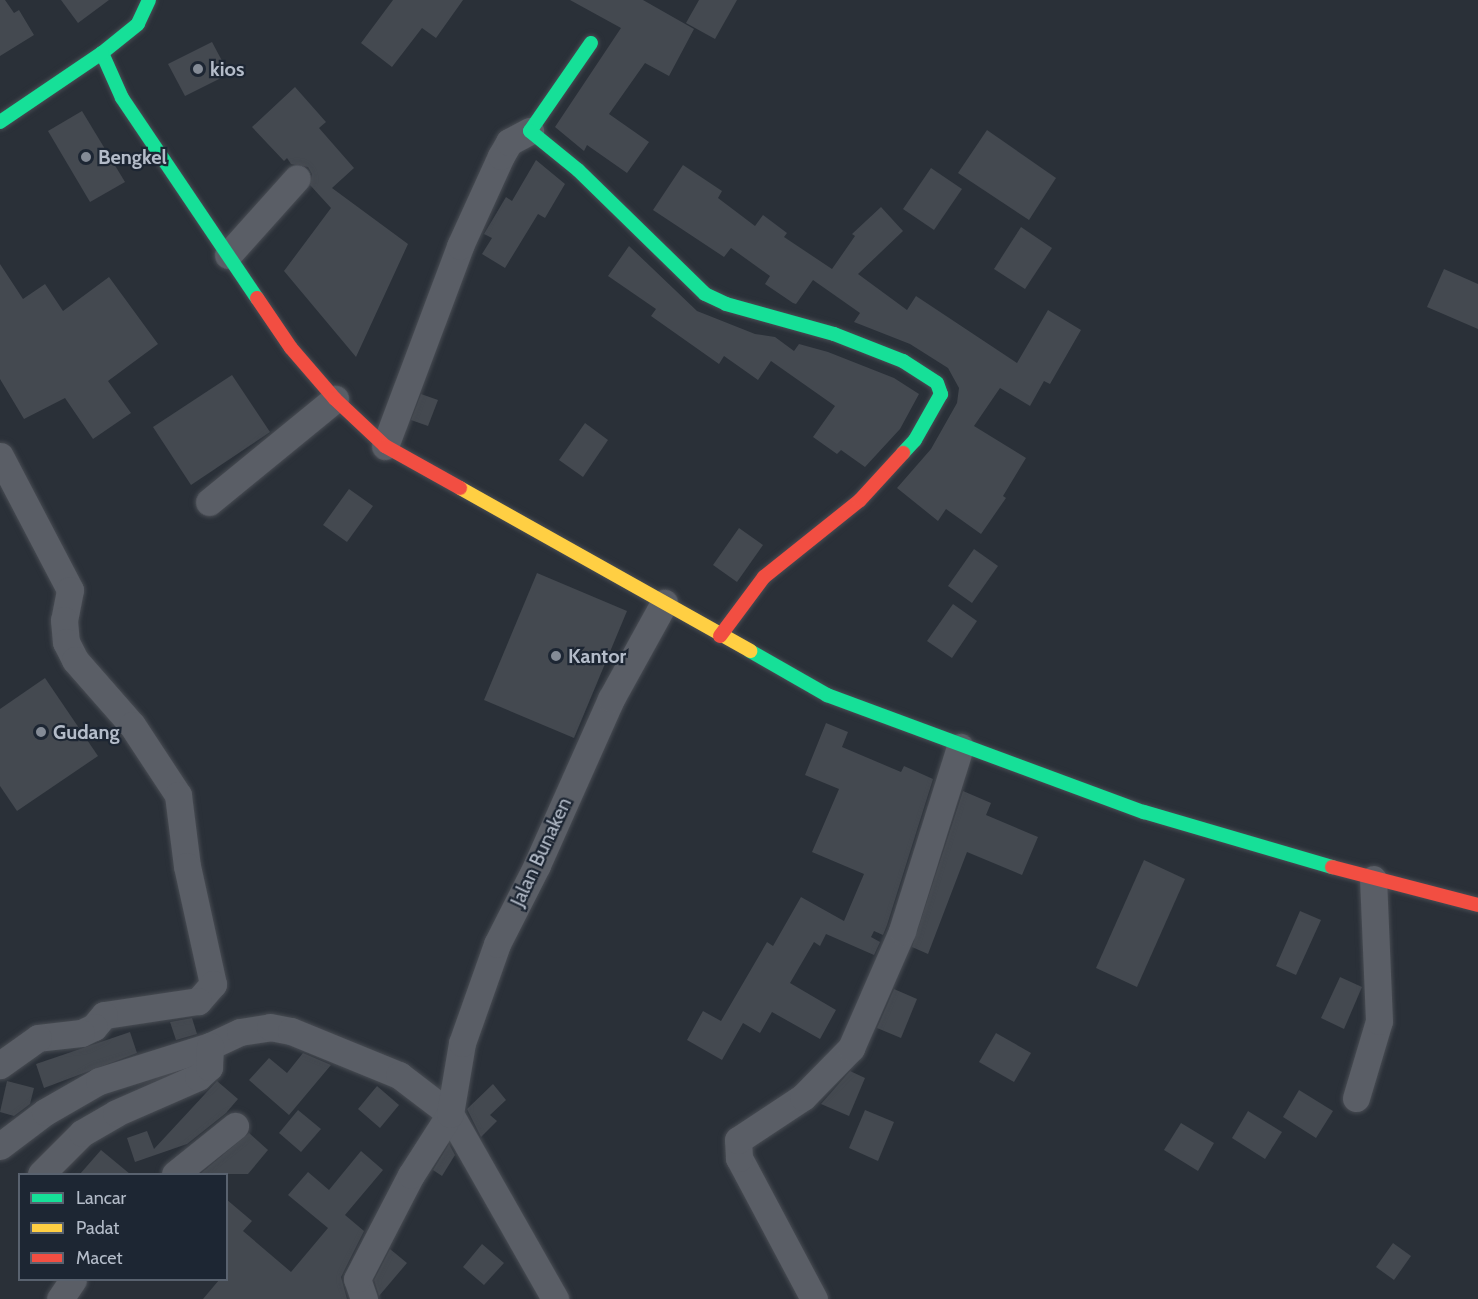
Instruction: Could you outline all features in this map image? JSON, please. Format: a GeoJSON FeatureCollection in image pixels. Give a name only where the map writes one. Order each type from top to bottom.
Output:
{"type":"FeatureCollection","features":[{"type":"Feature","properties":{"kind":"main road"},"geometry":{"type":"LineString","coordinates":[[0,122],[80,76],[102,53],[138,24],[149,0]]}},
{"type":"Feature","properties":{"kind":"main road"},"geometry":{"type":"LineString","coordinates":[[591,43],[530,132],[578,170],[705,294],[726,304],[834,334],[903,361],[937,383],[941,394],[915,440],[860,500],[764,577],[720,636]]}},
{"type":"Feature","properties":{"kind":"main road"},"geometry":{"type":"LineString","coordinates":[[102,53],[122,98],[291,348],[335,399],[386,446],[827,696],[960,747],[1154,815],[1373,879],[1478,905]]}},
{"type":"Feature","properties":{"kind":"main road"},"geometry":{"type":"LineString","coordinates":[[103,88],[122,98]]}},
{"type":"Feature","properties":{"kind":"street"},"geometry":{"type":"LineString","coordinates":[[386,446],[460,246],[501,156],[509,142],[530,132]]}},
{"type":"Feature","properties":{"kind":"street"},"geometry":{"type":"LineString","coordinates":[[228,255],[297,178]]}},
{"type":"Feature","properties":{"kind":"street"},"geometry":{"type":"LineString","coordinates":[[209,502],[335,399]]}},
{"type":"Feature","properties":{"kind":"street"},"geometry":{"type":"LineString","coordinates":[[0,456],[70,590],[63,620],[66,642],[75,660],[132,725],[178,795],[187,866],[213,984],[198,1001],[104,1015],[94,1027],[81,1033],[38,1038],[0,1065]]}},
{"type":"Feature","properties":{"kind":"street","name":"Jalan Bunaken"},"geometry":{"type":"LineString","coordinates":[[364,1299],[357,1279],[411,1175],[450,1114],[462,1043],[497,944],[537,865],[611,699],[664,603]]}},
{"type":"Feature","properties":{"kind":"street"},"geometry":{"type":"LineString","coordinates":[[813,1299],[739,1158],[738,1140],[803,1097],[851,1048],[902,930],[960,747]]}},
{"type":"Feature","properties":{"kind":"street"},"geometry":{"type":"LineString","coordinates":[[1356,1098],[1378,1021],[1373,879]]}},
{"type":"Feature","properties":{"kind":"street"},"geometry":{"type":"LineString","coordinates":[[0,1146],[45,1112],[99,1082],[210,1046],[240,1032],[270,1027],[344,1050],[399,1075],[450,1114],[555,1299]]}},
{"type":"Feature","properties":{"kind":"street"},"geometry":{"type":"LineString","coordinates":[[42,1173],[82,1133],[116,1113],[198,1077],[209,1067],[210,1046]]}},
{"type":"Feature","properties":{"kind":"street"},"geometry":{"type":"LineString","coordinates":[[176,1173],[235,1126]]}},
{"type":"Feature","properties":{"kind":"street"},"geometry":{"type":"LineString","coordinates":[[60,1299],[72,1281]]}},
{"type":"Feature","properties":{"kind":"building"},"geometry":{"type":"Polygon","coordinates":[[[0,0],[5,0],[14,13],[19,10],[34,35],[0,56],[0,0]]]}},
{"type":"Feature","properties":{"kind":"building"},"geometry":{"type":"Polygon","coordinates":[[[61,0],[109,0],[78,23],[61,0]]]}},
{"type":"Feature","properties":{"kind":"building"},"geometry":{"type":"Polygon","coordinates":[[[393,0],[463,0],[436,38],[422,28],[392,67],[361,43],[393,0]]]}},
{"type":"Feature","properties":{"kind":"building"},"geometry":{"type":"Polygon","coordinates":[[[570,0],[643,0],[694,29],[669,76],[645,63],[609,114],[649,142],[627,173],[587,145],[584,151],[555,127],[621,28],[570,0]]]}},
{"type":"Feature","properties":{"kind":"building"},"geometry":{"type":"Polygon","coordinates":[[[699,0],[737,0],[715,39],[686,23],[699,0]]]}},
{"type":"Feature","properties":{"kind":"building","name":"kios"},"geometry":{"type":"Polygon","coordinates":[[[212,42],[229,74],[185,96],[168,64],[212,42]]]}},
{"type":"Feature","properties":{"kind":"building"},"geometry":{"type":"Polygon","coordinates":[[[295,87],[326,122],[319,128],[354,168],[332,188],[408,244],[356,357],[284,271],[331,208],[310,185],[312,174],[308,167],[291,164],[287,158],[284,161],[252,127],[295,87]]]}},
{"type":"Feature","properties":{"kind":"building","name":"Bengkel"},"geometry":{"type":"Polygon","coordinates":[[[82,111],[125,182],[90,202],[48,131],[82,111]]]}},
{"type":"Feature","properties":{"kind":"building"},"geometry":{"type":"Polygon","coordinates":[[[987,130],[1056,178],[1029,220],[958,173],[987,130]]]}},
{"type":"Feature","properties":{"kind":"building"},"geometry":{"type":"Polygon","coordinates":[[[536,160],[565,184],[545,218],[538,214],[505,268],[482,254],[492,238],[484,234],[506,197],[512,201],[536,160]]]}},
{"type":"Feature","properties":{"kind":"building"},"geometry":{"type":"Polygon","coordinates":[[[683,165],[722,191],[718,198],[755,226],[763,215],[787,233],[784,237],[832,269],[855,236],[852,234],[881,207],[903,231],[858,274],[907,310],[916,296],[1017,363],[1048,310],[1081,330],[1050,384],[1044,381],[1030,406],[1000,388],[974,426],[1026,458],[1003,496],[1006,498],[981,534],[946,509],[938,521],[897,488],[931,449],[957,403],[959,388],[948,368],[910,344],[854,322],[860,313],[813,280],[796,304],[793,303],[765,284],[770,276],[731,248],[724,257],[653,210],[683,165]]]}},
{"type":"Feature","properties":{"kind":"building"},"geometry":{"type":"Polygon","coordinates":[[[931,168],[962,189],[934,230],[903,209],[931,168]]]}},
{"type":"Feature","properties":{"kind":"building"},"geometry":{"type":"Polygon","coordinates":[[[1021,227],[1052,248],[1025,289],[994,269],[1021,227]]]}},
{"type":"Feature","properties":{"kind":"building"},"geometry":{"type":"Polygon","coordinates":[[[629,246],[697,311],[755,334],[775,337],[794,351],[799,344],[828,352],[894,378],[919,394],[900,429],[865,467],[841,450],[837,454],[813,437],[835,406],[771,361],[758,380],[724,356],[719,364],[651,316],[656,309],[608,276],[629,246]]]}},
{"type":"Feature","properties":{"kind":"building"},"geometry":{"type":"Polygon","coordinates":[[[0,264],[23,299],[45,284],[63,311],[109,277],[158,344],[108,381],[131,413],[93,439],[65,398],[24,419],[0,379],[0,264]]]}},
{"type":"Feature","properties":{"kind":"building"},"geometry":{"type":"Polygon","coordinates":[[[1444,269],[1478,284],[1478,329],[1427,307],[1444,269]]]}},
{"type":"Feature","properties":{"kind":"building"},"geometry":{"type":"Polygon","coordinates":[[[232,375],[270,432],[191,485],[153,427],[232,375]]]}},
{"type":"Feature","properties":{"kind":"building"},"geometry":{"type":"Polygon","coordinates":[[[421,394],[438,400],[428,426],[411,420],[421,394]]]}},
{"type":"Feature","properties":{"kind":"building"},"geometry":{"type":"Polygon","coordinates":[[[585,423],[608,440],[583,477],[559,460],[585,423]]]}},
{"type":"Feature","properties":{"kind":"building"},"geometry":{"type":"Polygon","coordinates":[[[349,489],[373,506],[347,542],[323,525],[349,489]]]}},
{"type":"Feature","properties":{"kind":"building"},"geometry":{"type":"Polygon","coordinates":[[[739,528],[763,545],[737,582],[713,565],[739,528]]]}},
{"type":"Feature","properties":{"kind":"building"},"geometry":{"type":"Polygon","coordinates":[[[974,549],[998,566],[972,603],[948,586],[974,549]]]}},
{"type":"Feature","properties":{"kind":"building","name":"Kantor"},"geometry":{"type":"Polygon","coordinates":[[[537,573],[627,611],[574,738],[484,700],[537,573]]]}},
{"type":"Feature","properties":{"kind":"building"},"geometry":{"type":"Polygon","coordinates":[[[953,604],[977,621],[952,658],[927,641],[953,604]]]}},
{"type":"Feature","properties":{"kind":"building","name":"Gudang"},"geometry":{"type":"Polygon","coordinates":[[[45,678],[98,756],[17,811],[0,786],[0,709],[45,678]]]}},
{"type":"Feature","properties":{"kind":"building"},"geometry":{"type":"Polygon","coordinates":[[[826,723],[848,732],[842,747],[901,772],[904,766],[933,779],[887,925],[883,935],[874,931],[871,937],[880,942],[874,955],[826,934],[820,946],[814,942],[790,983],[836,1010],[820,1039],[772,1012],[760,1033],[743,1023],[722,1060],[687,1040],[703,1011],[721,1021],[767,942],[773,946],[801,897],[844,921],[864,874],[812,852],[839,789],[805,775],[826,723]]]}},
{"type":"Feature","properties":{"kind":"building"},"geometry":{"type":"Polygon","coordinates":[[[963,791],[991,803],[986,815],[1038,837],[1022,875],[967,852],[928,954],[912,947],[963,791]]]}},
{"type":"Feature","properties":{"kind":"building"},"geometry":{"type":"Polygon","coordinates":[[[1144,860],[1185,879],[1137,987],[1096,968],[1144,860]]]}},
{"type":"Feature","properties":{"kind":"building"},"geometry":{"type":"Polygon","coordinates":[[[1300,911],[1321,920],[1296,975],[1276,966],[1300,911]]]}},
{"type":"Feature","properties":{"kind":"building"},"geometry":{"type":"Polygon","coordinates":[[[1340,977],[1362,987],[1344,1029],[1321,1018],[1340,977]]]}},
{"type":"Feature","properties":{"kind":"building"},"geometry":{"type":"Polygon","coordinates":[[[894,989],[917,999],[901,1038],[877,1028],[894,989]]]}},
{"type":"Feature","properties":{"kind":"building"},"geometry":{"type":"Polygon","coordinates":[[[192,1018],[197,1034],[176,1040],[170,1022],[192,1018]]]}},
{"type":"Feature","properties":{"kind":"building"},"geometry":{"type":"Polygon","coordinates":[[[130,1032],[137,1053],[44,1088],[36,1064],[130,1032]]]}},
{"type":"Feature","properties":{"kind":"building"},"geometry":{"type":"Polygon","coordinates":[[[996,1033],[1031,1053],[1014,1082],[979,1062],[996,1033]]]}},
{"type":"Feature","properties":{"kind":"building"},"geometry":{"type":"Polygon","coordinates":[[[303,1053],[331,1065],[289,1115],[249,1080],[269,1058],[287,1073],[303,1053]]]}},
{"type":"Feature","properties":{"kind":"building"},"geometry":{"type":"Polygon","coordinates":[[[850,1071],[865,1078],[849,1116],[821,1104],[850,1071]]]}},
{"type":"Feature","properties":{"kind":"building"},"geometry":{"type":"Polygon","coordinates":[[[7,1081],[34,1088],[30,1104],[14,1116],[0,1112],[7,1081]]]}},
{"type":"Feature","properties":{"kind":"building"},"geometry":{"type":"Polygon","coordinates":[[[217,1081],[238,1099],[226,1113],[187,1144],[135,1162],[127,1138],[147,1131],[154,1149],[217,1081]]]}},
{"type":"Feature","properties":{"kind":"building"},"geometry":{"type":"Polygon","coordinates":[[[493,1084],[506,1100],[490,1115],[497,1121],[481,1137],[467,1109],[493,1084]]]}},
{"type":"Feature","properties":{"kind":"building"},"geometry":{"type":"Polygon","coordinates":[[[377,1086],[399,1105],[380,1128],[358,1109],[377,1086]]]}},
{"type":"Feature","properties":{"kind":"building"},"geometry":{"type":"Polygon","coordinates":[[[1299,1090],[1333,1111],[1316,1138],[1283,1117],[1299,1090]]]}},
{"type":"Feature","properties":{"kind":"building"},"geometry":{"type":"Polygon","coordinates":[[[298,1110],[321,1129],[301,1152],[279,1133],[298,1110]]]}},
{"type":"Feature","properties":{"kind":"building"},"geometry":{"type":"Polygon","coordinates":[[[865,1110],[894,1122],[878,1161],[849,1148],[865,1110]]]}},
{"type":"Feature","properties":{"kind":"building"},"geometry":{"type":"Polygon","coordinates":[[[1248,1111],[1282,1132],[1265,1159],[1232,1138],[1248,1111]]]}},
{"type":"Feature","properties":{"kind":"building"},"geometry":{"type":"Polygon","coordinates":[[[1181,1123],[1214,1143],[1198,1171],[1164,1150],[1181,1123]]]}},
{"type":"Feature","properties":{"kind":"building"},"geometry":{"type":"Polygon","coordinates":[[[249,1133],[268,1150],[248,1174],[201,1173],[249,1133]]]}},
{"type":"Feature","properties":{"kind":"building"},"geometry":{"type":"Polygon","coordinates":[[[449,1144],[455,1155],[442,1176],[433,1170],[449,1144]]]}},
{"type":"Feature","properties":{"kind":"building"},"geometry":{"type":"Polygon","coordinates":[[[101,1150],[129,1173],[81,1173],[101,1150]]]}},
{"type":"Feature","properties":{"kind":"building"},"geometry":{"type":"Polygon","coordinates":[[[361,1151],[383,1170],[345,1215],[364,1231],[341,1277],[347,1299],[203,1299],[218,1281],[228,1281],[228,1201],[252,1221],[243,1231],[291,1272],[328,1228],[288,1195],[308,1172],[329,1190],[361,1151]]]}},
{"type":"Feature","properties":{"kind":"building"},"geometry":{"type":"Polygon","coordinates":[[[1393,1243],[1411,1256],[1394,1280],[1376,1267],[1393,1243]]]}},
{"type":"Feature","properties":{"kind":"building"},"geometry":{"type":"Polygon","coordinates":[[[482,1244],[504,1263],[484,1285],[463,1267],[482,1244]]]}},
{"type":"Feature","properties":{"kind":"building"},"geometry":{"type":"Polygon","coordinates":[[[390,1249],[407,1263],[379,1296],[374,1280],[390,1249]]]}},
{"type":"Feature","properties":{"kind":"traffic: fast"},"geometry":{"type":"LineString","coordinates":[[149,0],[138,24],[102,53],[122,98],[257,298]]}},
{"type":"Feature","properties":{"kind":"traffic: fast"},"geometry":{"type":"LineString","coordinates":[[591,43],[530,131],[578,170],[705,294],[726,304],[834,334],[903,361],[937,383],[941,394],[915,440],[903,453]]}},
{"type":"Feature","properties":{"kind":"traffic: fast"},"geometry":{"type":"LineString","coordinates":[[0,122],[102,53]]}},
{"type":"Feature","properties":{"kind":"traffic: fast"},"geometry":{"type":"LineString","coordinates":[[750,651],[827,695],[1144,812],[1332,867]]}},
{"type":"Feature","properties":{"kind":"traffic: slow"},"geometry":{"type":"LineString","coordinates":[[460,488],[750,651]]}},
{"type":"Feature","properties":{"kind":"traffic: jam"},"geometry":{"type":"LineString","coordinates":[[257,298],[291,348],[335,399],[385,446],[460,488]]}},
{"type":"Feature","properties":{"kind":"traffic: jam"},"geometry":{"type":"LineString","coordinates":[[720,636],[764,577],[860,500],[903,453]]}},
{"type":"Feature","properties":{"kind":"traffic: jam"},"geometry":{"type":"LineString","coordinates":[[1332,867],[1478,905]]}},
{"type":"Feature","properties":{"kind":"place","name":"kios"},"geometry":{"type":"Point","coordinates":[198,69]}},
{"type":"Feature","properties":{"kind":"place","name":"Bengkel"},"geometry":{"type":"Point","coordinates":[86,157]}},
{"type":"Feature","properties":{"kind":"place","name":"Kantor"},"geometry":{"type":"Point","coordinates":[556,656]}},
{"type":"Feature","properties":{"kind":"place","name":"Gudang"},"geometry":{"type":"Point","coordinates":[41,732]}}]}
